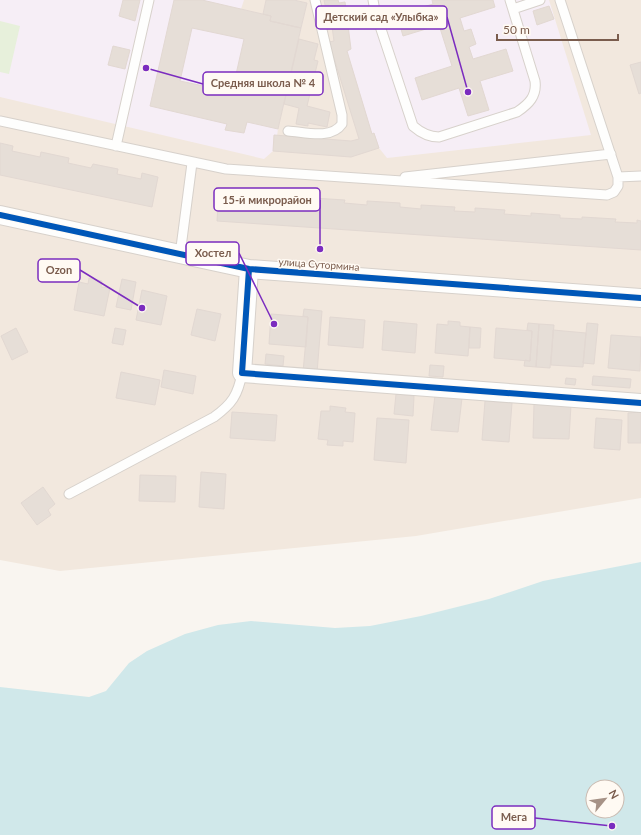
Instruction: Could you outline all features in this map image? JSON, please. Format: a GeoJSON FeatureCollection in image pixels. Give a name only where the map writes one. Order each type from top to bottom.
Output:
{"type":"FeatureCollection","features":[{"type":"Feature","properties":{"kind":"street","name":"улица Сутормина"},"geometry":{"type":"LineString","coordinates":[[0,215],[249,269],[641,298]]}},
{"type":"Feature","properties":{"kind":"street"},"geometry":{"type":"LineString","coordinates":[[249,269],[242,373],[641,403]]}},
{"type":"Feature","properties":{"kind":"lane"},"geometry":{"type":"LineString","coordinates":[[116,146],[149,0]]}},
{"type":"Feature","properties":{"kind":"lane"},"geometry":{"type":"LineString","coordinates":[[288,131],[325,134],[333,132],[342,124],[342,115],[315,0]]}},
{"type":"Feature","properties":{"kind":"lane"},"geometry":{"type":"LineString","coordinates":[[373,0],[377,18],[413,126],[420,132],[434,137],[439,137],[517,112],[528,105],[532,100],[536,87],[535,81],[511,4],[540,0]]}},
{"type":"Feature","properties":{"kind":"lane"},"geometry":{"type":"LineString","coordinates":[[0,121],[226,169],[607,195],[614,192],[618,186],[618,177],[560,0]]}},
{"type":"Feature","properties":{"kind":"lane"},"geometry":{"type":"LineString","coordinates":[[382,180],[611,154]]}},
{"type":"Feature","properties":{"kind":"lane"},"geometry":{"type":"LineString","coordinates":[[180,255],[192,163]]}},
{"type":"Feature","properties":{"kind":"lane"},"geometry":{"type":"LineString","coordinates":[[618,177],[641,176]]}},
{"type":"Feature","properties":{"kind":"lane"},"geometry":{"type":"LineString","coordinates":[[69,494],[214,417],[233,401],[240,388],[242,373]]}},
{"type":"Feature","properties":{"kind":"shaded area"},"geometry":{"type":"Polygon","coordinates":[[[0,0],[641,0],[641,498],[416,536],[60,571],[0,560],[0,0]]]}},
{"type":"Feature","properties":{"kind":"shaded area"},"geometry":{"type":"Polygon","coordinates":[[[0,0],[244,0],[241,9],[263,14],[266,0],[294,0],[307,3],[277,136],[274,135],[273,151],[264,159],[0,97],[0,0]]]}},
{"type":"Feature","properties":{"kind":"shaded area"},"geometry":{"type":"Polygon","coordinates":[[[338,0],[549,0],[591,135],[387,158],[379,148],[374,133],[372,134],[347,51],[351,49],[345,3],[339,3],[338,0]]]}},
{"type":"Feature","properties":{"kind":"green space"},"geometry":{"type":"Polygon","coordinates":[[[0,21],[20,26],[9,74],[0,72],[0,21]]]}},
{"type":"Feature","properties":{"kind":"water"},"geometry":{"type":"Polygon","coordinates":[[[641,562],[641,835],[0,835],[0,687],[89,697],[106,691],[129,663],[147,651],[185,634],[218,625],[251,621],[335,628],[370,626],[421,616],[489,599],[543,581],[641,562]]]}},
{"type":"Feature","properties":{"kind":"building"},"geometry":{"type":"Polygon","coordinates":[[[123,0],[140,0],[135,21],[119,16],[123,0]]]}},
{"type":"Feature","properties":{"kind":"building"},"geometry":{"type":"Polygon","coordinates":[[[174,0],[202,0],[271,16],[270,21],[301,28],[278,129],[247,122],[244,133],[225,130],[227,124],[150,106],[174,0]],[[192,28],[180,81],[232,92],[244,39],[192,28]]]}},
{"type":"Feature","properties":{"kind":"building"},"geometry":{"type":"Polygon","coordinates":[[[266,0],[294,0],[307,3],[301,28],[270,21],[271,16],[263,14],[266,0]]]}},
{"type":"Feature","properties":{"kind":"building"},"geometry":{"type":"Polygon","coordinates":[[[324,0],[338,0],[339,3],[345,2],[351,49],[347,51],[372,134],[374,133],[379,148],[351,157],[273,151],[274,135],[351,141],[359,139],[329,42],[334,41],[329,5],[325,5],[324,0]]]}},
{"type":"Feature","properties":{"kind":"building"},"geometry":{"type":"Polygon","coordinates":[[[432,0],[493,0],[495,7],[460,18],[464,31],[471,29],[476,44],[469,47],[473,59],[506,49],[513,71],[480,81],[489,110],[468,116],[459,88],[422,100],[415,78],[452,66],[439,25],[403,36],[397,15],[433,4],[432,0]]]}},
{"type":"Feature","properties":{"kind":"building"},"geometry":{"type":"Polygon","coordinates":[[[549,6],[554,19],[537,25],[533,11],[549,6]]]}},
{"type":"Feature","properties":{"kind":"building"},"geometry":{"type":"Polygon","coordinates":[[[299,39],[318,44],[314,60],[318,61],[307,106],[330,112],[327,127],[308,123],[308,126],[296,124],[299,108],[284,104],[299,39]]]}},
{"type":"Feature","properties":{"kind":"building"},"geometry":{"type":"Polygon","coordinates":[[[113,46],[130,50],[125,69],[108,65],[113,46]]]}},
{"type":"Feature","properties":{"kind":"building"},"geometry":{"type":"Polygon","coordinates":[[[641,62],[641,93],[639,94],[630,65],[641,62]]]}},
{"type":"Feature","properties":{"kind":"building"},"geometry":{"type":"Polygon","coordinates":[[[0,143],[13,146],[12,151],[40,157],[41,152],[69,158],[68,163],[91,168],[93,164],[118,169],[117,174],[141,179],[142,173],[158,177],[152,207],[0,175],[0,143]]]}},
{"type":"Feature","properties":{"kind":"building"},"geometry":{"type":"Polygon","coordinates":[[[219,191],[238,192],[237,196],[258,198],[258,194],[290,196],[290,200],[313,201],[313,198],[345,200],[344,203],[367,205],[367,201],[400,203],[400,207],[421,209],[421,205],[455,207],[454,211],[475,212],[475,208],[505,210],[504,214],[531,216],[531,213],[560,215],[560,218],[582,219],[582,217],[616,219],[615,222],[637,223],[637,220],[641,221],[641,250],[217,221],[219,191]]]}},
{"type":"Feature","properties":{"kind":"building"},"geometry":{"type":"Polygon","coordinates":[[[89,278],[102,281],[101,287],[110,288],[104,316],[74,310],[79,282],[88,284],[89,278]]]}},
{"type":"Feature","properties":{"kind":"building"},"geometry":{"type":"Polygon","coordinates":[[[122,279],[136,282],[131,310],[116,307],[122,279]]]}},
{"type":"Feature","properties":{"kind":"building"},"geometry":{"type":"Polygon","coordinates":[[[142,290],[167,296],[161,325],[136,320],[142,290]]]}},
{"type":"Feature","properties":{"kind":"building"},"geometry":{"type":"Polygon","coordinates":[[[197,309],[221,314],[215,341],[191,335],[197,309]]]}},
{"type":"Feature","properties":{"kind":"building"},"geometry":{"type":"Polygon","coordinates":[[[304,309],[322,311],[317,373],[303,372],[308,317],[303,316],[304,309]]]}},
{"type":"Feature","properties":{"kind":"building"},"geometry":{"type":"Polygon","coordinates":[[[271,314],[308,317],[306,347],[269,344],[271,314]]]}},
{"type":"Feature","properties":{"kind":"building"},"geometry":{"type":"Polygon","coordinates":[[[330,317],[365,320],[363,348],[328,345],[330,317]]]}},
{"type":"Feature","properties":{"kind":"building"},"geometry":{"type":"Polygon","coordinates":[[[384,321],[417,324],[415,353],[382,350],[384,321]]]}},
{"type":"Feature","properties":{"kind":"building"},"geometry":{"type":"Polygon","coordinates":[[[448,321],[460,322],[460,326],[470,327],[468,356],[435,353],[437,324],[448,325],[448,321]]]}},
{"type":"Feature","properties":{"kind":"building"},"geometry":{"type":"Polygon","coordinates":[[[528,323],[539,324],[536,367],[524,366],[525,360],[530,361],[532,331],[527,330],[528,323]]]}},
{"type":"Feature","properties":{"kind":"building"},"geometry":{"type":"Polygon","coordinates":[[[587,323],[598,324],[594,364],[583,363],[587,323]]]}},
{"type":"Feature","properties":{"kind":"building"},"geometry":{"type":"Polygon","coordinates":[[[539,324],[554,325],[550,368],[536,367],[539,324]]]}},
{"type":"Feature","properties":{"kind":"building"},"geometry":{"type":"Polygon","coordinates":[[[470,327],[481,328],[480,348],[469,348],[470,327]]]}},
{"type":"Feature","properties":{"kind":"building"},"geometry":{"type":"Polygon","coordinates":[[[16,328],[28,352],[12,360],[1,336],[16,328]]]}},
{"type":"Feature","properties":{"kind":"building"},"geometry":{"type":"Polygon","coordinates":[[[115,328],[126,330],[123,345],[112,343],[115,328]]]}},
{"type":"Feature","properties":{"kind":"building"},"geometry":{"type":"Polygon","coordinates":[[[496,328],[532,331],[530,361],[494,358],[496,328]]]}},
{"type":"Feature","properties":{"kind":"building"},"geometry":{"type":"Polygon","coordinates":[[[553,330],[586,333],[583,367],[551,365],[553,330]]]}},
{"type":"Feature","properties":{"kind":"building"},"geometry":{"type":"Polygon","coordinates":[[[611,335],[641,337],[640,371],[608,368],[611,335]]]}},
{"type":"Feature","properties":{"kind":"building"},"geometry":{"type":"Polygon","coordinates":[[[266,354],[284,356],[283,366],[265,364],[266,354]]]}},
{"type":"Feature","properties":{"kind":"building"},"geometry":{"type":"Polygon","coordinates":[[[430,365],[444,366],[443,377],[429,376],[430,365]]]}},
{"type":"Feature","properties":{"kind":"building"},"geometry":{"type":"Polygon","coordinates":[[[164,370],[196,376],[193,394],[161,387],[164,370]]]}},
{"type":"Feature","properties":{"kind":"building"},"geometry":{"type":"Polygon","coordinates":[[[121,372],[160,380],[155,405],[116,398],[121,372]]]}},
{"type":"Feature","properties":{"kind":"building"},"geometry":{"type":"Polygon","coordinates":[[[593,376],[631,379],[630,388],[592,385],[593,376]]]}},
{"type":"Feature","properties":{"kind":"building"},"geometry":{"type":"Polygon","coordinates":[[[566,378],[576,379],[575,385],[565,384],[566,378]]]}},
{"type":"Feature","properties":{"kind":"building"},"geometry":{"type":"Polygon","coordinates":[[[396,394],[414,396],[413,416],[394,414],[396,394]]]}},
{"type":"Feature","properties":{"kind":"building"},"geometry":{"type":"Polygon","coordinates":[[[435,395],[462,398],[458,432],[431,430],[435,395]]]}},
{"type":"Feature","properties":{"kind":"building"},"geometry":{"type":"Polygon","coordinates":[[[485,401],[512,403],[509,442],[482,440],[485,401]]]}},
{"type":"Feature","properties":{"kind":"building"},"geometry":{"type":"Polygon","coordinates":[[[534,404],[571,405],[569,439],[533,438],[534,404]]]}},
{"type":"Feature","properties":{"kind":"building"},"geometry":{"type":"Polygon","coordinates":[[[330,406],[346,408],[345,412],[355,413],[353,442],[343,441],[343,446],[327,445],[328,440],[318,439],[321,411],[330,411],[330,406]]]}},
{"type":"Feature","properties":{"kind":"building"},"geometry":{"type":"Polygon","coordinates":[[[232,412],[277,415],[275,441],[230,438],[232,412]]]}},
{"type":"Feature","properties":{"kind":"building"},"geometry":{"type":"Polygon","coordinates":[[[641,412],[641,443],[628,443],[628,413],[641,412]]]}},
{"type":"Feature","properties":{"kind":"building"},"geometry":{"type":"Polygon","coordinates":[[[377,418],[409,420],[406,463],[374,460],[377,418]]]}},
{"type":"Feature","properties":{"kind":"building"},"geometry":{"type":"Polygon","coordinates":[[[596,418],[622,420],[620,450],[594,448],[596,418]]]}},
{"type":"Feature","properties":{"kind":"building"},"geometry":{"type":"Polygon","coordinates":[[[201,472],[226,474],[224,509],[199,507],[201,472]]]}},
{"type":"Feature","properties":{"kind":"building"},"geometry":{"type":"Polygon","coordinates":[[[140,475],[176,476],[175,502],[139,501],[140,475]]]}},
{"type":"Feature","properties":{"kind":"building"},"geometry":{"type":"Polygon","coordinates":[[[43,487],[55,504],[48,510],[51,515],[37,525],[21,503],[43,487]]]}},
{"type":"Feature","properties":{"kind":"cycle path"},"geometry":{"type":"LineString","coordinates":[[0,215],[249,269],[641,298]]}},
{"type":"Feature","properties":{"kind":"cycle path"},"geometry":{"type":"LineString","coordinates":[[249,269],[242,373],[641,403]]}},
{"type":"Feature","properties":{"kind":"place","name":"Средняя школа № 4"},"geometry":{"type":"Point","coordinates":[146,68]}},
{"type":"Feature","properties":{"kind":"place","name":"Детский сад «Улыбка»"},"geometry":{"type":"Point","coordinates":[468,92]}},
{"type":"Feature","properties":{"kind":"place","name":"15-й микрорайон"},"geometry":{"type":"Point","coordinates":[320,249]}},
{"type":"Feature","properties":{"kind":"place","name":"Ozon"},"geometry":{"type":"Point","coordinates":[142,308]}},
{"type":"Feature","properties":{"kind":"place","name":"Хостел"},"geometry":{"type":"Point","coordinates":[274,324]}},
{"type":"Feature","properties":{"kind":"place","name":"Мега"},"geometry":{"type":"Point","coordinates":[612,826]}}]}
